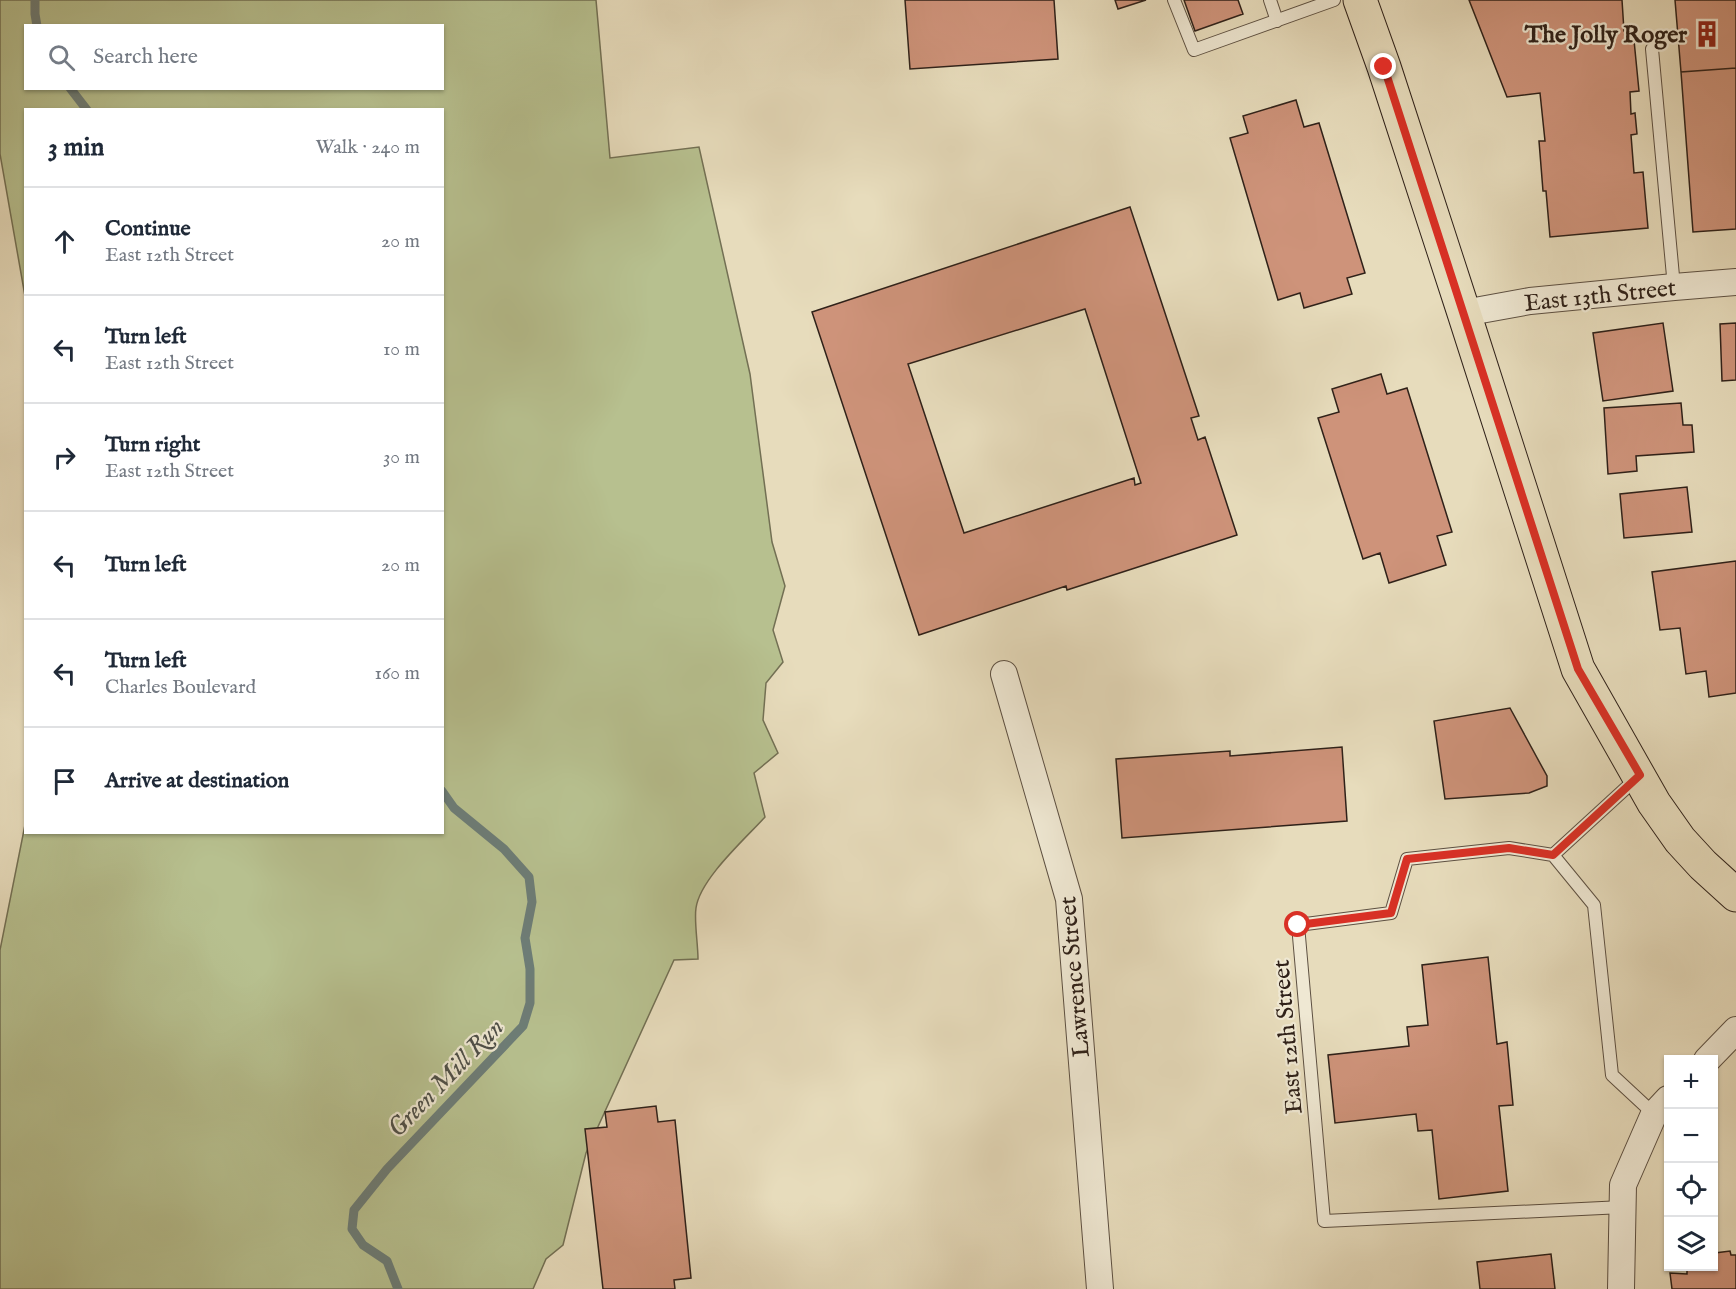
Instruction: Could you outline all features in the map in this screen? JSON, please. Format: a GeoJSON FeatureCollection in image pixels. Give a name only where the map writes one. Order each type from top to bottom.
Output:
{"type":"FeatureCollection","features":[{"type":"Feature","properties":{"kind":"main road"},"geometry":{"type":"LineString","coordinates":[[1360,0],[1384,67],[1578,669],[1654,803],[1680,840],[1736,895]]}},
{"type":"Feature","properties":{"kind":"street","name":"East 13th Street"},"geometry":{"type":"LineString","coordinates":[[1464,313],[1530,301],[1736,282]]}},
{"type":"Feature","properties":{"kind":"street","name":"Lawrence Street"},"geometry":{"type":"LineString","coordinates":[[1004,674],[1069,899],[1100,1289]]}},
{"type":"Feature","properties":{"kind":"street"},"geometry":{"type":"LineString","coordinates":[[1711,1055],[1736,1030]]}},
{"type":"Feature","properties":{"kind":"street"},"geometry":{"type":"LineString","coordinates":[[1621,1289],[1623,1185],[1661,1106]]}},
{"type":"Feature","properties":{"kind":"lane"},"geometry":{"type":"LineString","coordinates":[[1174,0],[1185,16],[1194,50],[1334,0]]}},
{"type":"Feature","properties":{"kind":"lane"},"geometry":{"type":"LineString","coordinates":[[1270,0],[1277,21]]}},
{"type":"Feature","properties":{"kind":"lane"},"geometry":{"type":"LineString","coordinates":[[1652,49],[1674,287]]}},
{"type":"Feature","properties":{"kind":"lane"},"geometry":{"type":"LineString","coordinates":[[1640,775],[1553,855],[1594,904],[1612,1075],[1661,1106]]}},
{"type":"Feature","properties":{"kind":"lane","name":"East 12th Street"},"geometry":{"type":"LineString","coordinates":[[1553,855],[1509,848],[1407,859],[1391,913],[1298,925],[1324,1221],[1623,1207]]}},
{"type":"Feature","properties":{"kind":"green space"},"geometry":{"type":"Polygon","coordinates":[[[0,0],[596,0],[610,158],[699,147],[750,374],[772,542],[785,586],[773,630],[783,662],[766,683],[763,720],[778,753],[754,773],[765,817],[714,872],[699,897],[696,908],[698,959],[674,960],[586,1153],[563,1245],[546,1259],[533,1289],[0,1289],[0,950],[24,830],[24,834],[444,834],[444,108],[24,108],[24,290],[0,154],[0,0]]]}},
{"type":"Feature","properties":{"kind":"building"},"geometry":{"type":"Polygon","coordinates":[[[905,0],[1054,0],[1058,59],[910,69],[905,0]]]}},
{"type":"Feature","properties":{"kind":"building"},"geometry":{"type":"Polygon","coordinates":[[[1115,0],[1146,0],[1118,9],[1115,0]]]}},
{"type":"Feature","properties":{"kind":"building"},"geometry":{"type":"Polygon","coordinates":[[[1184,0],[1238,0],[1243,14],[1195,31],[1184,0]]]}},
{"type":"Feature","properties":{"kind":"building"},"geometry":{"type":"Polygon","coordinates":[[[1469,0],[1622,0],[1624,31],[1633,30],[1639,91],[1630,92],[1631,114],[1635,113],[1637,134],[1631,135],[1634,173],[1643,172],[1648,228],[1550,237],[1539,141],[1545,141],[1540,93],[1507,97],[1469,0]]]}},
{"type":"Feature","properties":{"kind":"building","name":"The Jolly Roger"},"geometry":{"type":"Polygon","coordinates":[[[1675,0],[1736,0],[1736,68],[1681,72],[1675,0]]]}},
{"type":"Feature","properties":{"kind":"building","name":"The Jolly Roger"},"geometry":{"type":"Polygon","coordinates":[[[1736,68],[1736,229],[1693,232],[1681,72],[1736,68]]]}},
{"type":"Feature","properties":{"kind":"building"},"geometry":{"type":"Polygon","coordinates":[[[1296,100],[1304,127],[1319,123],[1365,273],[1347,278],[1352,294],[1304,308],[1300,293],[1278,300],[1230,138],[1248,133],[1243,116],[1296,100]]]}},
{"type":"Feature","properties":{"kind":"building"},"geometry":{"type":"Polygon","coordinates":[[[1130,207],[1199,416],[1191,418],[1198,440],[1205,437],[1237,535],[1067,590],[1066,586],[919,635],[812,312],[1130,207]],[[1085,309],[908,364],[964,533],[1134,478],[1135,485],[1141,483],[1085,309]]]}},
{"type":"Feature","properties":{"kind":"building"},"geometry":{"type":"Polygon","coordinates":[[[1663,323],[1673,391],[1603,401],[1593,333],[1663,323]]]}},
{"type":"Feature","properties":{"kind":"building"},"geometry":{"type":"Polygon","coordinates":[[[1736,323],[1736,380],[1722,381],[1720,324],[1736,323]]]}},
{"type":"Feature","properties":{"kind":"building"},"geometry":{"type":"Polygon","coordinates":[[[1381,374],[1387,394],[1407,388],[1452,532],[1437,536],[1446,565],[1389,583],[1380,553],[1363,559],[1318,418],[1339,412],[1332,389],[1381,374]]]}},
{"type":"Feature","properties":{"kind":"building"},"geometry":{"type":"Polygon","coordinates":[[[1681,403],[1683,425],[1692,425],[1694,452],[1636,456],[1637,471],[1608,474],[1604,408],[1681,403]]]}},
{"type":"Feature","properties":{"kind":"building"},"geometry":{"type":"Polygon","coordinates":[[[1687,487],[1692,532],[1624,538],[1620,494],[1687,487]]]}},
{"type":"Feature","properties":{"kind":"building"},"geometry":{"type":"Polygon","coordinates":[[[1736,561],[1736,693],[1709,697],[1706,671],[1686,674],[1680,628],[1660,630],[1652,572],[1736,561]]]}},
{"type":"Feature","properties":{"kind":"building"},"geometry":{"type":"Polygon","coordinates":[[[1510,708],[1547,776],[1547,786],[1529,793],[1445,799],[1434,721],[1510,708]]]}},
{"type":"Feature","properties":{"kind":"building"},"geometry":{"type":"Polygon","coordinates":[[[1342,747],[1347,821],[1122,838],[1116,759],[1230,751],[1230,756],[1342,747]]]}},
{"type":"Feature","properties":{"kind":"building"},"geometry":{"type":"Polygon","coordinates":[[[1488,957],[1497,1044],[1507,1042],[1513,1105],[1499,1106],[1508,1191],[1439,1199],[1432,1130],[1418,1131],[1416,1114],[1335,1123],[1328,1055],[1409,1046],[1407,1027],[1428,1025],[1422,965],[1488,957]]]}},
{"type":"Feature","properties":{"kind":"building"},"geometry":{"type":"Polygon","coordinates":[[[656,1106],[658,1122],[675,1120],[691,1278],[674,1280],[675,1289],[603,1289],[585,1129],[607,1127],[605,1112],[656,1106]]]}},
{"type":"Feature","properties":{"kind":"building"},"geometry":{"type":"Polygon","coordinates":[[[1730,1251],[1731,1255],[1736,1255],[1736,1289],[1672,1289],[1670,1273],[1718,1271],[1718,1253],[1730,1251]]]}},
{"type":"Feature","properties":{"kind":"building"},"geometry":{"type":"Polygon","coordinates":[[[1551,1254],[1555,1289],[1480,1289],[1477,1262],[1551,1254]]]}},
{"type":"Feature","properties":{"kind":"waterway","name":"Green Mill Run"},"geometry":{"type":"LineString","coordinates":[[35,0],[37,24]]}},
{"type":"Feature","properties":{"kind":"waterway","name":"Green Mill Run"},"geometry":{"type":"LineString","coordinates":[[72,90],[85,108]]}},
{"type":"Feature","properties":{"kind":"waterway","name":"Green Mill Run"},"geometry":{"type":"LineString","coordinates":[[398,1289],[387,1261],[363,1245],[352,1229],[354,1210],[387,1169],[523,1026],[530,1003],[530,969],[525,938],[532,902],[529,877],[504,849],[454,808],[444,794]]}},
{"type":"Feature","properties":{"kind":"place","name":"The Jolly Roger"},"geometry":{"type":"Point","coordinates":[1707,34]}},
{"type":"Feature","properties":{"kind":"route"},"geometry":{"type":"LineString","coordinates":[[1298,925],[1391,913],[1407,859],[1509,848],[1553,855],[1640,775],[1578,669],[1384,67]]}}]}
